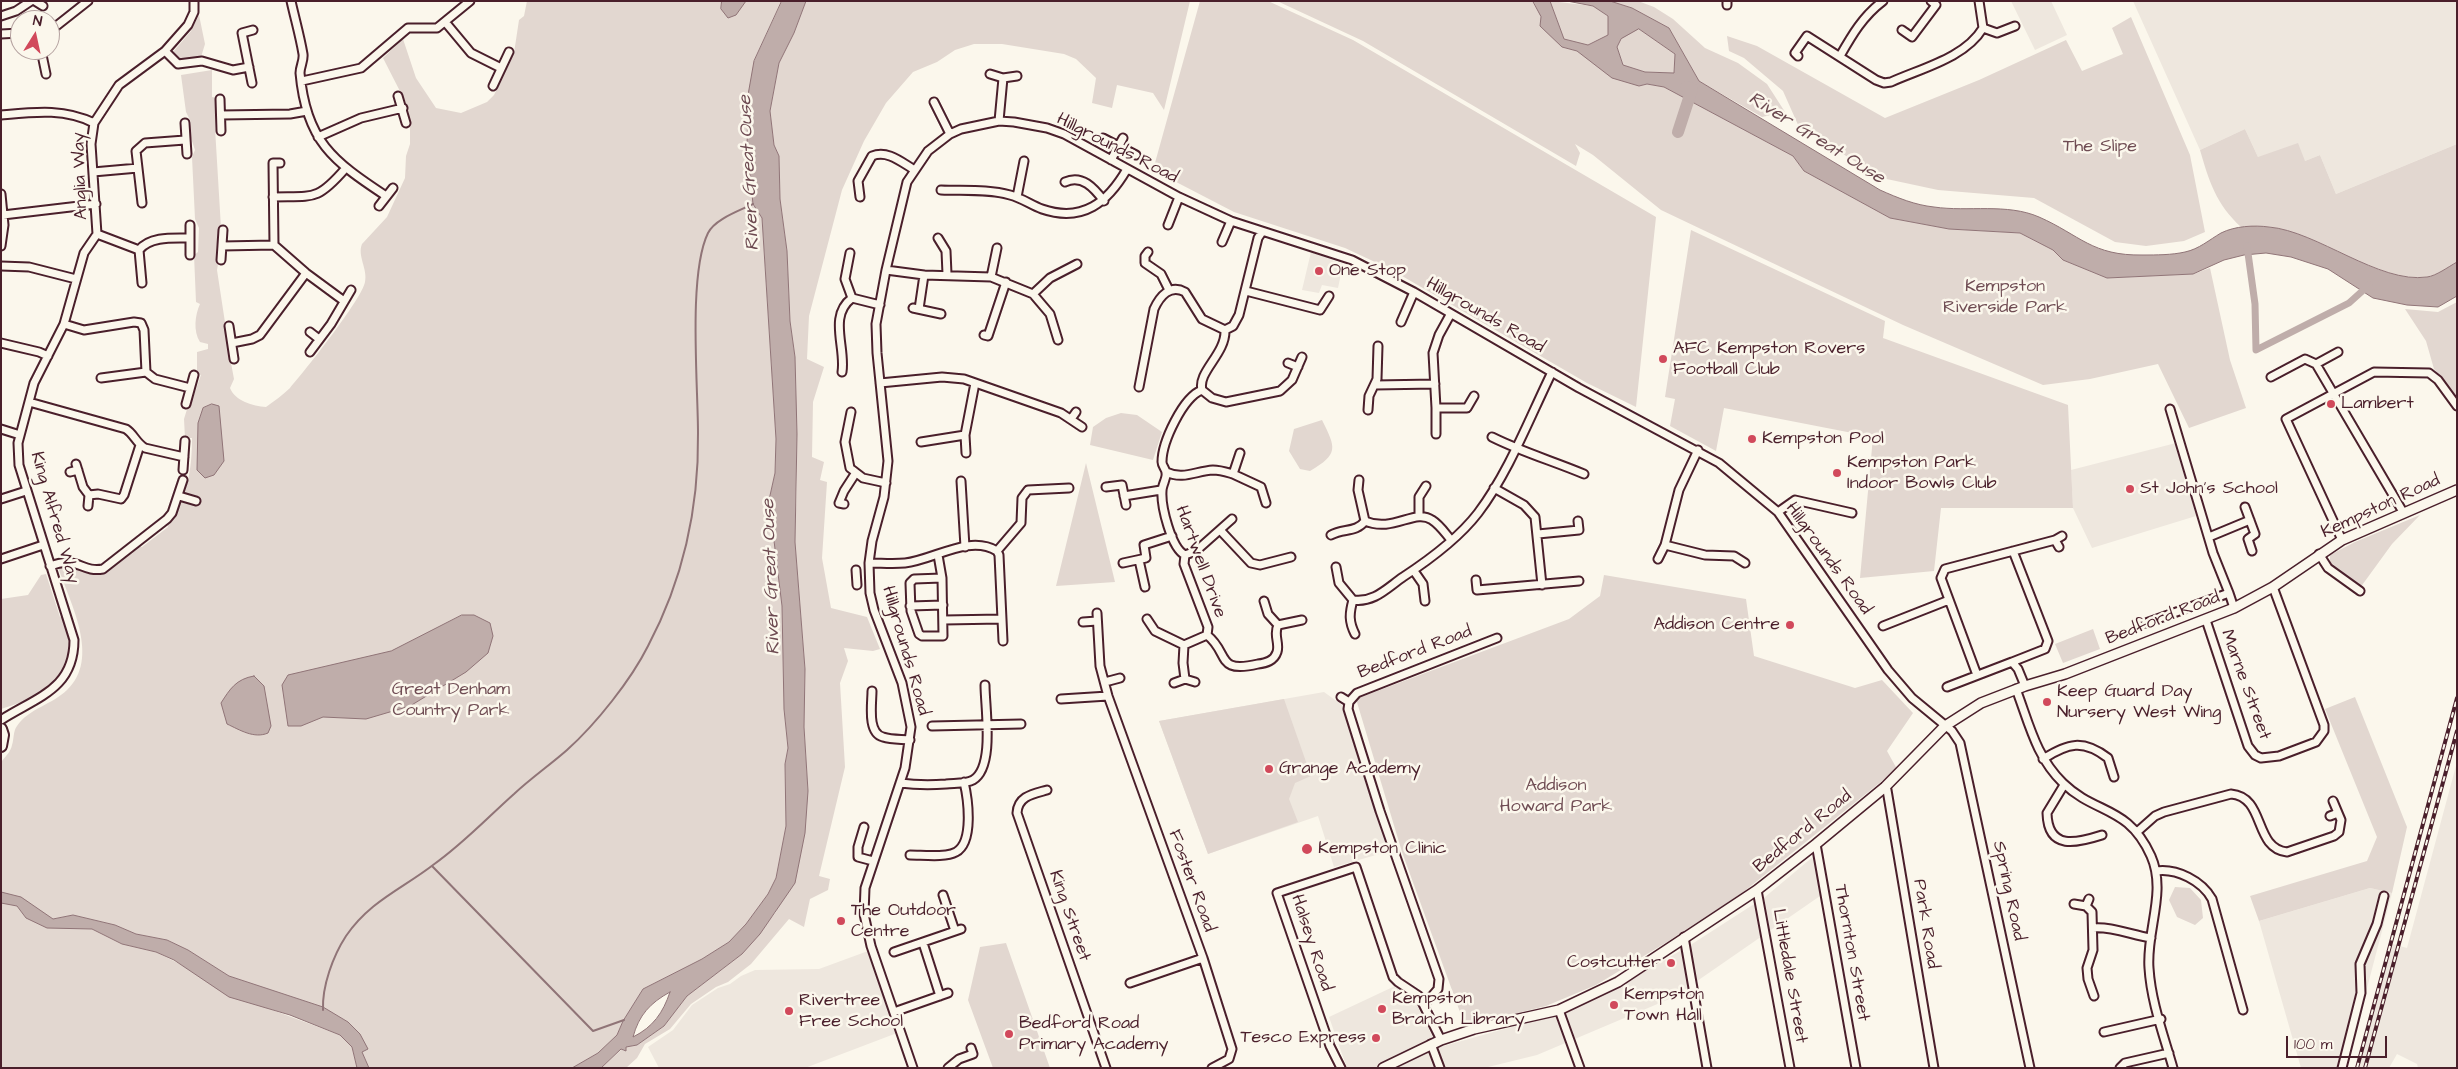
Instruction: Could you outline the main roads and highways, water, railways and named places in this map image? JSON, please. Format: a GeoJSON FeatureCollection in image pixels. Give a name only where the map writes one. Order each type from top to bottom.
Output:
{"type":"FeatureCollection","features":[{"type":"Feature","properties":{"kind":"highway"},"geometry":{"type":"LineString","coordinates":[[1,729],[3,735],[1,746]]}},
{"type":"Feature","properties":{"kind":"main road","name":"Kempston Road"},"geometry":{"type":"LineString","coordinates":[[2319,554],[2342,540],[2457,490]]}},
{"type":"Feature","properties":{"kind":"main road","name":"Bedford Road"},"geometry":{"type":"LineString","coordinates":[[1383,1068],[1440,1040],[1461,1033],[1559,1010],[1618,982],[1757,890],[1885,787],[1945,726],[1981,703],[2065,674],[2234,608],[2273,587],[2319,554]]}},
{"type":"Feature","properties":{"kind":"water"},"geometry":{"type":"Polygon","coordinates":[[[722,1],[746,1],[736,15],[728,18],[721,9],[722,1]]]}},
{"type":"Feature","properties":{"kind":"water","name":"River Great Ouse"},"geometry":{"type":"Polygon","coordinates":[[[782,1],[806,1],[794,33],[779,63],[770,111],[774,145],[779,156],[780,199],[787,251],[790,321],[795,357],[797,434],[795,542],[805,669],[804,727],[808,791],[805,833],[795,883],[760,934],[742,954],[687,996],[664,1026],[637,1045],[626,1047],[626,1051],[621,1049],[601,1068],[572,1068],[598,1053],[617,1035],[623,1021],[643,989],[702,959],[729,942],[746,924],[768,894],[776,878],[786,826],[785,764],[788,748],[784,709],[782,606],[769,500],[775,473],[776,439],[762,218],[753,204],[747,148],[748,95],[754,61],[782,1]],[[670,992],[646,1010],[638,1022],[633,1037],[652,1024],[670,992]]]}},
{"type":"Feature","properties":{"kind":"water"},"geometry":{"type":"Polygon","coordinates":[[[1533,1],[1550,1],[1564,39],[1588,45],[1608,35],[1608,16],[1593,6],[1567,1],[1610,1],[1632,8],[1669,28],[1699,81],[1880,190],[1913,203],[1947,208],[2001,209],[2027,213],[2039,217],[2098,248],[2126,254],[2159,255],[2180,253],[2195,249],[2221,233],[2238,227],[2269,227],[2307,237],[2389,273],[2408,277],[2431,276],[2457,262],[2457,296],[2438,307],[2407,305],[2373,298],[2328,269],[2291,257],[2266,253],[2244,255],[2224,260],[2193,274],[2107,278],[2063,260],[2053,250],[2020,233],[1949,229],[1890,218],[1804,171],[1793,156],[1664,87],[1647,84],[1639,86],[1612,78],[1577,51],[1562,47],[1540,26],[1541,17],[1533,1]],[[1639,29],[1621,39],[1617,47],[1623,65],[1645,72],[1674,73],[1675,54],[1639,29]]]}},
{"type":"Feature","properties":{"kind":"water"},"geometry":{"type":"Polygon","coordinates":[[[212,404],[219,406],[224,461],[214,475],[205,478],[197,470],[198,423],[203,408],[212,404]]]}},
{"type":"Feature","properties":{"kind":"water"},"geometry":{"type":"Polygon","coordinates":[[[462,615],[474,615],[490,623],[493,636],[488,653],[466,672],[410,706],[366,719],[323,717],[301,726],[288,726],[282,685],[288,675],[391,651],[462,615]]]}},
{"type":"Feature","properties":{"kind":"water"},"geometry":{"type":"Polygon","coordinates":[[[254,676],[264,686],[271,726],[268,733],[263,735],[247,733],[227,724],[221,703],[238,682],[254,676]]]}},
{"type":"Feature","properties":{"kind":"water"},"geometry":{"type":"Polygon","coordinates":[[[1,892],[21,897],[53,919],[73,915],[115,925],[136,934],[167,940],[188,950],[229,976],[323,1007],[348,1022],[360,1034],[368,1049],[362,1052],[369,1068],[357,1068],[352,1047],[340,1035],[290,1015],[229,997],[174,960],[156,952],[122,944],[92,929],[47,928],[26,918],[17,906],[1,903],[1,892]]]}},
{"type":"Feature","properties":{"kind":"waterway"},"geometry":{"type":"LineString","coordinates":[[1678,132],[1692,89],[1686,87]]}},
{"type":"Feature","properties":{"kind":"waterway"},"geometry":{"type":"LineString","coordinates":[[323,1010],[326,981],[333,962],[341,944],[355,924],[376,904],[444,857],[475,831],[520,788],[561,756],[601,715],[623,687],[648,646],[661,620],[680,569],[687,542],[696,489],[698,461],[696,301],[702,251],[711,228],[728,216],[753,204]]}},
{"type":"Feature","properties":{"kind":"waterway"},"geometry":{"type":"LineString","coordinates":[[2247,246],[2255,304],[2256,350],[2349,303],[2369,285]]}},
{"type":"Feature","properties":{"kind":"waterway"},"geometry":{"type":"LineString","coordinates":[[432,866],[593,1031],[624,1020]]}},
{"type":"Feature","properties":{"kind":"railway"},"geometry":{"type":"LineString","coordinates":[[2357,1068],[2457,698]]}},
{"type":"Feature","properties":{"kind":"railway"},"geometry":{"type":"LineString","coordinates":[[2365,1068],[2457,731]]}},
{"type":"Feature","properties":{"kind":"place","name":"One Stop"},"geometry":{"type":"Point","coordinates":[1319,271]}},
{"type":"Feature","properties":{"kind":"place","name":"AFC Kempston Rovers Football Club"},"geometry":{"type":"Point","coordinates":[1663,359]}},
{"type":"Feature","properties":{"kind":"place","name":"Lambert"},"geometry":{"type":"Point","coordinates":[2331,404]}},
{"type":"Feature","properties":{"kind":"place","name":"Kempston Pool"},"geometry":{"type":"Point","coordinates":[1752,439]}},
{"type":"Feature","properties":{"kind":"place","name":"Kempston Park Indoor Bowls Club"},"geometry":{"type":"Point","coordinates":[1837,473]}},
{"type":"Feature","properties":{"kind":"place","name":"St John's School"},"geometry":{"type":"Point","coordinates":[2130,489]}},
{"type":"Feature","properties":{"kind":"place","name":"Addison Centre"},"geometry":{"type":"Point","coordinates":[1790,625]}},
{"type":"Feature","properties":{"kind":"place","name":"Keep Guard Day Nursery West Wing"},"geometry":{"type":"Point","coordinates":[2047,702]}},
{"type":"Feature","properties":{"kind":"place","name":"Grange Academy"},"geometry":{"type":"Point","coordinates":[1269,769]}},
{"type":"Feature","properties":{"kind":"place","name":"Kempston Clinic"},"geometry":{"type":"Point","coordinates":[1307,849]}},
{"type":"Feature","properties":{"kind":"place","name":"The Outdoor Centre"},"geometry":{"type":"Point","coordinates":[841,921]}},
{"type":"Feature","properties":{"kind":"place","name":"Costcutter"},"geometry":{"type":"Point","coordinates":[1671,963]}},
{"type":"Feature","properties":{"kind":"place","name":"Kempston Town Hall"},"geometry":{"type":"Point","coordinates":[1614,1005]}},
{"type":"Feature","properties":{"kind":"place","name":"Kempston Branch Library"},"geometry":{"type":"Point","coordinates":[1382,1009]}},
{"type":"Feature","properties":{"kind":"place","name":"Rivertree Free School"},"geometry":{"type":"Point","coordinates":[789,1011]}},
{"type":"Feature","properties":{"kind":"place","name":"Bedford Road Primary Academy"},"geometry":{"type":"Point","coordinates":[1009,1034]}},
{"type":"Feature","properties":{"kind":"place","name":"Tesco Express"},"geometry":{"type":"Point","coordinates":[1376,1038]}},
{"type":"Feature","properties":{"kind":"park label","name":"The Slipe"},"geometry":{"type":"Point","coordinates":[2100,147]}},
{"type":"Feature","properties":{"kind":"park label","name":"Kempston Riverside Park"},"geometry":{"type":"Point","coordinates":[2005,297]}},
{"type":"Feature","properties":{"kind":"park label","name":"Great Denham Country Park"},"geometry":{"type":"Point","coordinates":[451,700]}},
{"type":"Feature","properties":{"kind":"park label","name":"Addison Howard Park"},"geometry":{"type":"Point","coordinates":[1556,796]}}]}
